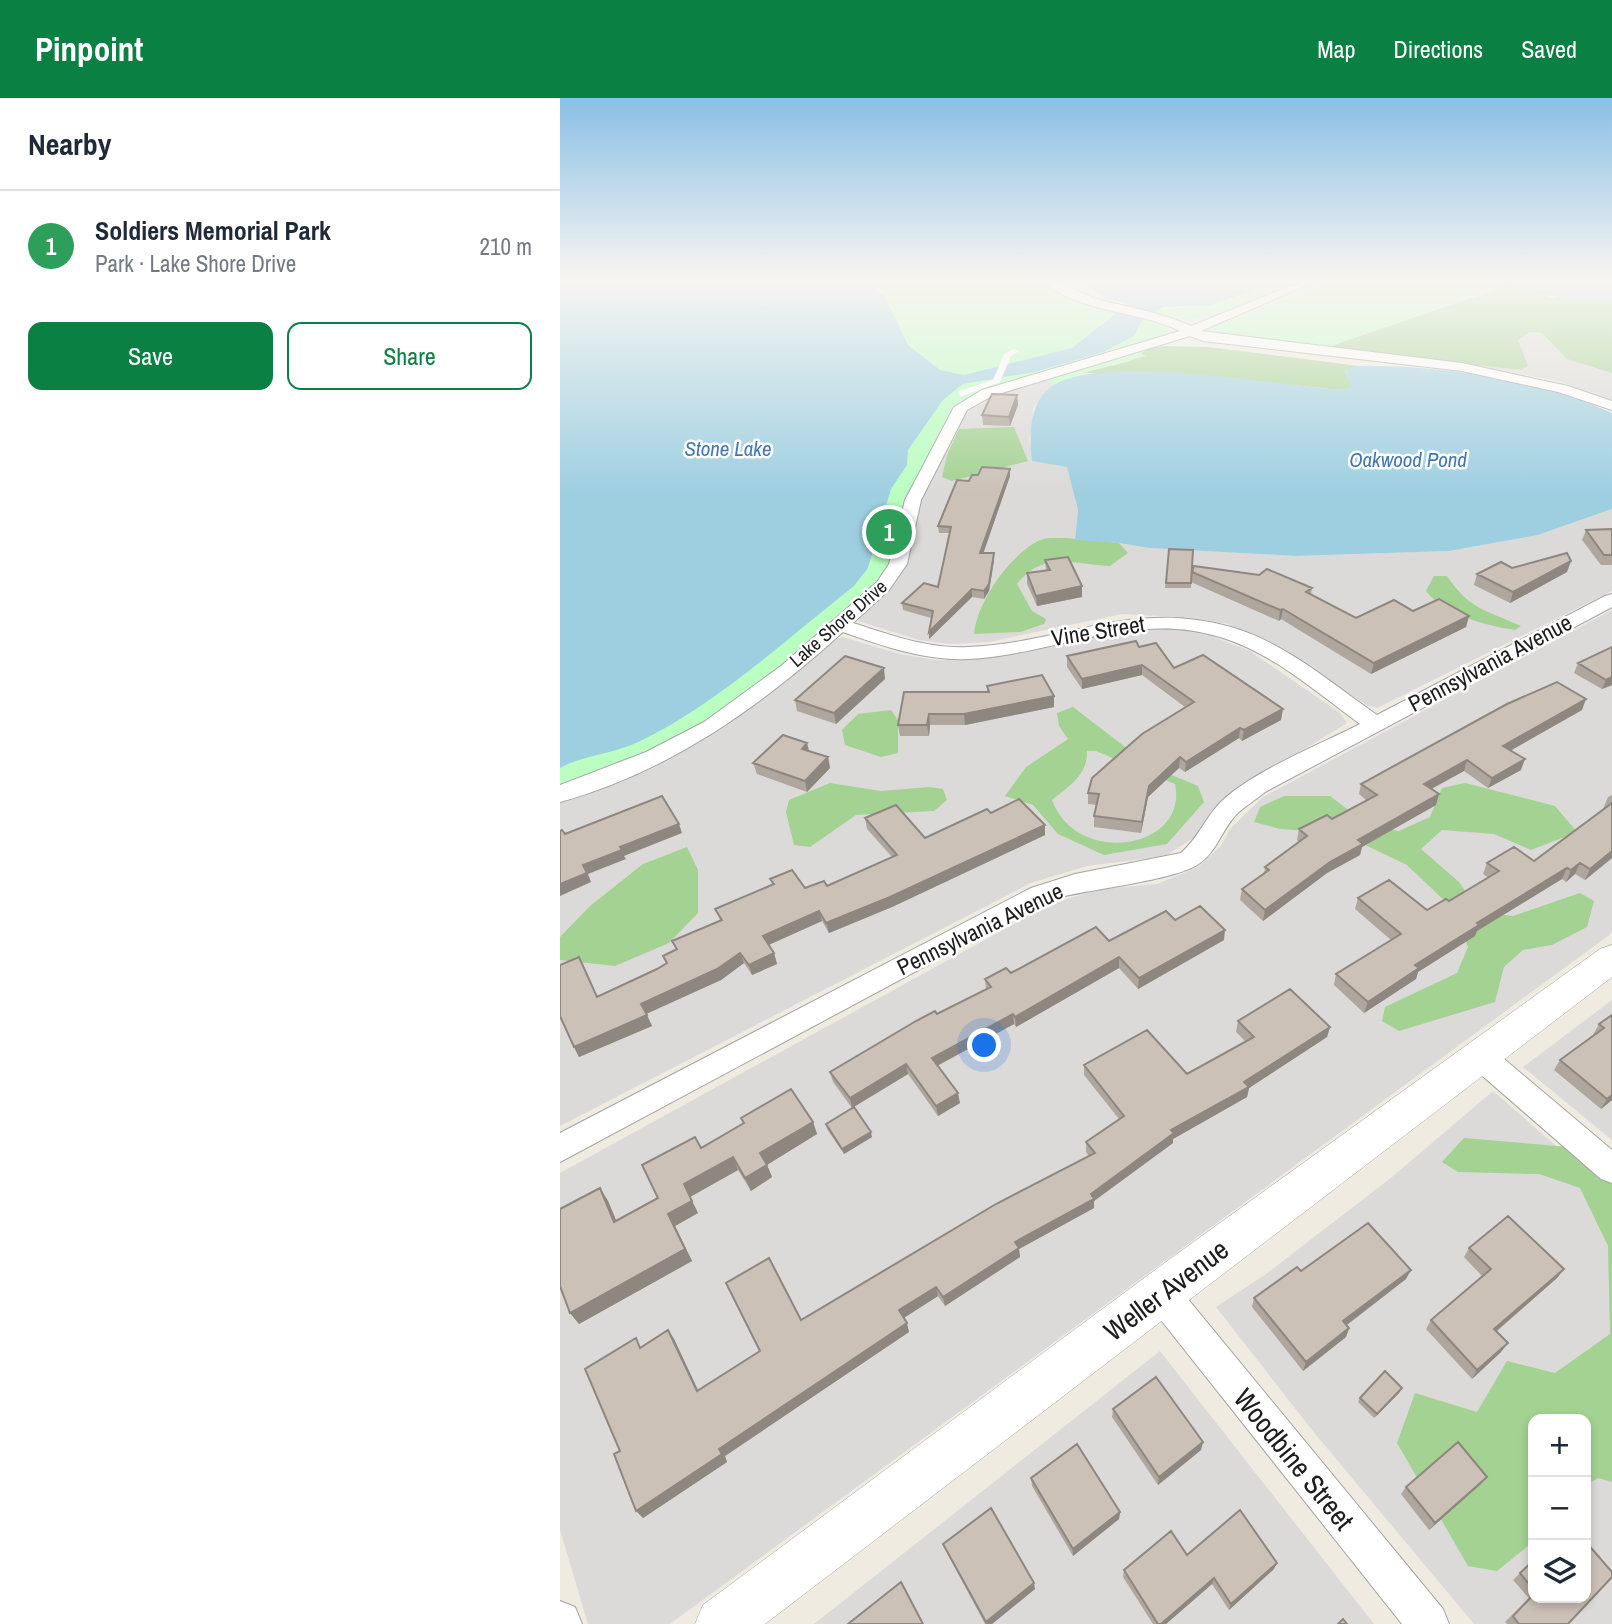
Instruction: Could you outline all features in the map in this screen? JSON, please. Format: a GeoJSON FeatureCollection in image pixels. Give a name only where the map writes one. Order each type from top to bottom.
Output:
{"type":"FeatureCollection","features":[{"type":"Feature","properties":{"kind":"street","name":"Lake Shore Drive"},"geometry":{"type":"LineString","coordinates":[[560,793],[686,741],[743,705],[883,586],[898,564],[913,500],[966,403],[987,393],[1132,351]]}},
{"type":"Feature","properties":{"kind":"street"},"geometry":{"type":"LineString","coordinates":[[1322,351],[1488,370],[1546,382],[1612,406]]}},
{"type":"Feature","properties":{"kind":"street","name":"Pennsylvania Avenue"},"geometry":{"type":"LineString","coordinates":[[560,1148],[1040,894],[1075,883],[1172,866],[1190,859],[1201,849],[1227,810],[1257,787],[1612,600]]}},
{"type":"Feature","properties":{"kind":"street","name":"Vine Street"},"geometry":{"type":"LineString","coordinates":[[840,625],[913,649],[969,653],[1115,624],[1169,622],[1195,625],[1261,646],[1375,724]]}},
{"type":"Feature","properties":{"kind":"street","name":"Weller Avenue"},"geometry":{"type":"LineString","coordinates":[[722,1624],[1160,1293],[1612,958]]}},
{"type":"Feature","properties":{"kind":"street"},"geometry":{"type":"LineString","coordinates":[[1481,1057],[1612,1170]]}},
{"type":"Feature","properties":{"kind":"street","name":"Woodbine Street"},"geometry":{"type":"LineString","coordinates":[[1160,1293],[1428,1624]]}},
{"type":"Feature","properties":{"kind":"shaded area"},"geometry":{"type":"Polygon","coordinates":[[[1482,351],[1612,351],[1612,402],[1558,381],[1473,365],[1482,351]]]}},
{"type":"Feature","properties":{"kind":"shaded area"},"geometry":{"type":"Polygon","coordinates":[[[1047,380],[1055,385],[1047,390],[1033,409],[1034,421],[1029,438],[1033,461],[1067,466],[1078,510],[1075,540],[1149,548],[1296,556],[1449,551],[1538,535],[1612,509],[1612,591],[1377,708],[1368,706],[1273,644],[1228,624],[1195,618],[1122,614],[989,642],[950,644],[919,640],[858,621],[967,407],[986,396],[1047,380]]]}},
{"type":"Feature","properties":{"kind":"shaded area"},"geometry":{"type":"Polygon","coordinates":[[[1612,610],[1612,933],[670,1624],[588,1624],[560,1530],[560,1173],[1052,903],[1102,889],[1157,884],[1198,867],[1221,846],[1230,829],[1263,797],[1612,610]]]}},
{"type":"Feature","properties":{"kind":"shaded area"},"geometry":{"type":"Polygon","coordinates":[[[1166,628],[1209,635],[1250,651],[1340,713],[1347,723],[1224,799],[1195,837],[1165,856],[1087,866],[1031,883],[560,1126],[560,801],[829,642],[843,637],[900,654],[936,660],[985,659],[1113,631],[1166,628]]]}},
{"type":"Feature","properties":{"kind":"shaded area"},"geometry":{"type":"Polygon","coordinates":[[[1612,1000],[1612,1140],[1523,1067],[1612,1000]]]}},
{"type":"Feature","properties":{"kind":"shaded area"},"geometry":{"type":"Polygon","coordinates":[[[1493,1091],[1612,1195],[1612,1624],[1474,1624],[1312,1430],[1216,1307],[1266,1274],[1392,1177],[1493,1091]]]}},
{"type":"Feature","properties":{"kind":"shaded area"},"geometry":{"type":"Polygon","coordinates":[[[1160,1351],[1374,1624],[814,1624],[1160,1351]]]}},
{"type":"Feature","properties":{"kind":"green space"},"geometry":{"type":"Polygon","coordinates":[[[916,351],[1123,351],[975,394],[959,403],[885,578],[807,647],[696,731],[560,789],[560,768],[584,757],[636,743],[798,630],[854,586],[868,568],[891,489],[907,465],[908,450],[943,400],[940,370],[916,351]]]}},
{"type":"Feature","properties":{"kind":"green space"},"geometry":{"type":"Polygon","coordinates":[[[1144,351],[1241,351],[1359,366],[1345,371],[1353,387],[1340,390],[1185,374],[1082,373],[1130,361],[1144,351]]]}},
{"type":"Feature","properties":{"kind":"green space"},"geometry":{"type":"Polygon","coordinates":[[[1355,351],[1522,351],[1528,366],[1521,370],[1355,351]]]}},
{"type":"Feature","properties":{"kind":"green space"},"geometry":{"type":"Polygon","coordinates":[[[1560,351],[1612,351],[1612,373],[1567,359],[1560,351]]]}},
{"type":"Feature","properties":{"kind":"green space"},"geometry":{"type":"Polygon","coordinates":[[[1137,352],[1146,356],[1082,373],[1055,385],[1047,380],[1137,352]]]}},
{"type":"Feature","properties":{"kind":"green space"},"geometry":{"type":"Polygon","coordinates":[[[1014,427],[1028,461],[952,481],[942,477],[947,455],[959,429],[1014,427]]]}},
{"type":"Feature","properties":{"kind":"green space"},"geometry":{"type":"Polygon","coordinates":[[[1065,538],[1119,543],[1128,553],[1110,566],[1059,562],[1037,567],[1017,584],[1032,611],[1046,619],[1044,624],[1020,632],[974,634],[976,621],[988,594],[1016,557],[1041,540],[1065,538]]]}},
{"type":"Feature","properties":{"kind":"green space"},"geometry":{"type":"Polygon","coordinates":[[[1434,576],[1447,576],[1471,603],[1521,626],[1515,630],[1491,625],[1444,607],[1426,591],[1434,576]]]}},
{"type":"Feature","properties":{"kind":"green space"},"geometry":{"type":"Polygon","coordinates":[[[1073,707],[1150,766],[1198,786],[1204,802],[1167,844],[1104,855],[1058,834],[1033,805],[1005,796],[1026,767],[1068,739],[1059,726],[1057,713],[1073,707]],[[1087,751],[1081,773],[1052,800],[1065,822],[1084,835],[1106,842],[1128,842],[1149,836],[1165,823],[1175,806],[1175,784],[1096,751],[1087,751]]]}},
{"type":"Feature","properties":{"kind":"green space"},"geometry":{"type":"Polygon","coordinates":[[[891,710],[898,720],[898,753],[881,757],[845,745],[842,730],[858,714],[891,710]]]}},
{"type":"Feature","properties":{"kind":"green space"},"geometry":{"type":"Polygon","coordinates":[[[830,783],[881,791],[929,787],[943,789],[947,800],[934,811],[856,815],[810,847],[794,845],[786,812],[789,800],[830,783]]]}},
{"type":"Feature","properties":{"kind":"green space"},"geometry":{"type":"Polygon","coordinates":[[[1465,783],[1555,806],[1577,832],[1531,850],[1494,834],[1442,830],[1421,849],[1459,882],[1479,912],[1513,916],[1580,893],[1594,901],[1587,927],[1552,945],[1523,950],[1504,967],[1495,1002],[1399,1031],[1382,1021],[1385,1007],[1457,973],[1468,947],[1450,906],[1407,865],[1340,833],[1280,829],[1254,822],[1260,807],[1284,796],[1330,796],[1369,826],[1399,831],[1430,817],[1442,788],[1465,783]]]}},
{"type":"Feature","properties":{"kind":"green space"},"geometry":{"type":"Polygon","coordinates":[[[687,847],[698,870],[698,913],[669,943],[615,966],[560,960],[560,937],[590,906],[643,864],[687,847]]]}},
{"type":"Feature","properties":{"kind":"green space"},"geometry":{"type":"Polygon","coordinates":[[[1464,1138],[1569,1147],[1612,1184],[1612,1482],[1598,1478],[1591,1482],[1591,1414],[1528,1414],[1528,1546],[1497,1571],[1468,1566],[1397,1443],[1415,1393],[1477,1412],[1507,1361],[1555,1373],[1610,1334],[1608,1246],[1580,1188],[1539,1174],[1458,1172],[1442,1162],[1464,1138]]]}},
{"type":"Feature","properties":{"kind":"water","name":"Stone Lake"},"geometry":{"type":"Polygon","coordinates":[[[560,351],[916,351],[940,370],[964,375],[1059,351],[1105,351],[1035,372],[963,384],[943,400],[908,450],[907,465],[891,489],[868,568],[854,586],[749,671],[693,711],[636,743],[560,768],[560,351]]]}},
{"type":"Feature","properties":{"kind":"water","name":"Oakwood Pond"},"geometry":{"type":"Polygon","coordinates":[[[1359,366],[1423,368],[1488,376],[1552,391],[1612,413],[1612,509],[1538,535],[1449,551],[1296,556],[1149,548],[1075,540],[1078,510],[1067,467],[1032,461],[1031,433],[1036,406],[1046,391],[1068,379],[1101,373],[1141,371],[1232,377],[1340,390],[1352,386],[1345,370],[1359,366]]]}},
{"type":"Feature","properties":{"kind":"pier"},"geometry":{"type":"Polygon","coordinates":[[[1019,351],[1011,356],[1000,382],[960,397],[959,391],[993,380],[1004,354],[1019,351]]]}},
{"type":"Feature","properties":{"kind":"building"},"geometry":{"type":"Polygon","coordinates":[[[992,394],[1017,395],[1009,417],[982,415],[992,394]]]}},
{"type":"Feature","properties":{"kind":"building"},"geometry":{"type":"Polygon","coordinates":[[[982,467],[1010,469],[980,553],[994,553],[989,584],[984,591],[972,589],[929,632],[933,611],[902,603],[924,583],[938,587],[951,527],[938,526],[957,480],[969,481],[972,475],[978,475],[982,467]]]}},
{"type":"Feature","properties":{"kind":"building"},"geometry":{"type":"Polygon","coordinates":[[[1612,529],[1612,555],[1604,555],[1586,530],[1612,529]]]}},
{"type":"Feature","properties":{"kind":"building"},"geometry":{"type":"Polygon","coordinates":[[[1169,549],[1193,550],[1191,583],[1166,583],[1169,549]]]}},
{"type":"Feature","properties":{"kind":"building"},"geometry":{"type":"Polygon","coordinates":[[[1567,553],[1571,561],[1513,592],[1477,574],[1501,562],[1512,568],[1567,553]]]}},
{"type":"Feature","properties":{"kind":"building"},"geometry":{"type":"Polygon","coordinates":[[[1068,557],[1082,586],[1036,596],[1027,573],[1050,570],[1045,560],[1068,557]]]}},
{"type":"Feature","properties":{"kind":"building"},"geometry":{"type":"Polygon","coordinates":[[[1194,566],[1259,575],[1267,569],[1312,588],[1306,592],[1356,618],[1394,600],[1413,611],[1439,599],[1469,616],[1374,663],[1283,609],[1192,572],[1194,566]]]}},
{"type":"Feature","properties":{"kind":"building"},"geometry":{"type":"Polygon","coordinates":[[[1136,641],[1139,647],[1156,643],[1174,668],[1203,655],[1283,709],[1244,730],[1240,728],[1186,762],[1180,757],[1149,786],[1142,822],[1094,816],[1099,794],[1088,793],[1092,778],[1142,734],[1194,702],[1142,665],[1082,679],[1067,656],[1136,641]]]}},
{"type":"Feature","properties":{"kind":"building"},"geometry":{"type":"Polygon","coordinates":[[[1612,647],[1612,677],[1606,680],[1578,663],[1612,647]]]}},
{"type":"Feature","properties":{"kind":"building"},"geometry":{"type":"Polygon","coordinates":[[[845,656],[884,668],[834,713],[795,700],[845,656]]]}},
{"type":"Feature","properties":{"kind":"building"},"geometry":{"type":"Polygon","coordinates":[[[1042,675],[1054,696],[964,714],[929,714],[927,725],[898,725],[904,692],[989,692],[987,686],[1042,675]]]}},
{"type":"Feature","properties":{"kind":"building"},"geometry":{"type":"Polygon","coordinates":[[[1557,682],[1586,699],[1503,746],[1525,759],[1492,778],[1467,760],[1424,784],[1439,794],[1358,840],[1363,844],[1330,862],[1265,910],[1242,889],[1269,870],[1265,867],[1307,836],[1299,829],[1327,815],[1332,819],[1377,795],[1361,784],[1507,704],[1557,682]]]}},
{"type":"Feature","properties":{"kind":"building"},"geometry":{"type":"Polygon","coordinates":[[[783,735],[807,743],[802,749],[828,757],[805,781],[753,763],[783,735]]]}},
{"type":"Feature","properties":{"kind":"building"},"geometry":{"type":"Polygon","coordinates":[[[662,796],[679,824],[583,865],[587,873],[560,884],[560,831],[565,834],[662,796]]]}},
{"type":"Feature","properties":{"kind":"building"},"geometry":{"type":"Polygon","coordinates":[[[1019,799],[1045,825],[890,897],[826,923],[819,911],[763,936],[774,953],[749,965],[740,953],[717,969],[641,1004],[647,1015],[574,1047],[560,1016],[560,965],[579,957],[597,997],[667,963],[663,956],[677,949],[672,941],[722,920],[715,909],[774,884],[770,879],[792,870],[805,888],[824,881],[827,886],[897,855],[865,818],[896,805],[925,838],[987,809],[991,813],[1019,799]]]}},
{"type":"Feature","properties":{"kind":"building"},"geometry":{"type":"Polygon","coordinates":[[[1612,803],[1612,851],[1590,869],[1580,863],[1571,870],[1567,868],[1477,923],[1479,925],[1415,965],[1419,968],[1368,1002],[1336,974],[1401,934],[1358,898],[1389,880],[1427,910],[1446,899],[1449,901],[1499,871],[1487,863],[1514,847],[1534,861],[1612,803]]]}},
{"type":"Feature","properties":{"kind":"building"},"geometry":{"type":"Polygon","coordinates":[[[1200,906],[1225,930],[1139,978],[1119,957],[1015,1017],[1013,1014],[932,1058],[958,1093],[936,1106],[906,1064],[850,1098],[830,1072],[916,1021],[935,1011],[937,1014],[991,987],[985,979],[1006,968],[1011,973],[1096,927],[1109,941],[1166,911],[1175,920],[1200,906]]]}},
{"type":"Feature","properties":{"kind":"building"},"geometry":{"type":"Polygon","coordinates":[[[1290,989],[1330,1027],[1244,1082],[1249,1087],[1171,1130],[1174,1133],[1091,1194],[1094,1199],[1015,1242],[1019,1248],[943,1297],[936,1287],[899,1310],[907,1323],[719,1449],[722,1454],[636,1511],[614,1454],[620,1451],[585,1369],[636,1338],[640,1348],[668,1330],[697,1391],[760,1351],[726,1283],[769,1258],[801,1320],[996,1204],[1095,1153],[1086,1142],[1124,1116],[1084,1065],[1147,1030],[1187,1074],[1254,1037],[1238,1021],[1290,989]]]}},
{"type":"Feature","properties":{"kind":"building"},"geometry":{"type":"Polygon","coordinates":[[[1612,1015],[1612,1095],[1607,1099],[1560,1060],[1604,1028],[1599,1024],[1612,1015]]]}},
{"type":"Feature","properties":{"kind":"building"},"geometry":{"type":"Polygon","coordinates":[[[791,1089],[813,1122],[760,1153],[767,1165],[745,1178],[733,1157],[684,1184],[692,1201],[668,1214],[685,1249],[570,1313],[560,1286],[560,1209],[600,1188],[614,1222],[658,1198],[642,1165],[695,1137],[701,1148],[744,1123],[741,1118],[791,1089]]]}},
{"type":"Feature","properties":{"kind":"building"},"geometry":{"type":"Polygon","coordinates":[[[854,1107],[871,1132],[842,1149],[826,1124],[854,1107]]]}},
{"type":"Feature","properties":{"kind":"building"},"geometry":{"type":"Polygon","coordinates":[[[1508,1216],[1564,1269],[1494,1329],[1508,1343],[1477,1370],[1431,1320],[1491,1269],[1469,1248],[1508,1216]]]}},
{"type":"Feature","properties":{"kind":"building"},"geometry":{"type":"Polygon","coordinates":[[[1368,1223],[1411,1270],[1343,1321],[1349,1328],[1306,1362],[1254,1298],[1297,1267],[1301,1271],[1368,1223]]]}},
{"type":"Feature","properties":{"kind":"building"},"geometry":{"type":"Polygon","coordinates":[[[1385,1371],[1402,1388],[1377,1414],[1360,1398],[1385,1371]]]}},
{"type":"Feature","properties":{"kind":"building"},"geometry":{"type":"Polygon","coordinates":[[[1156,1377],[1203,1442],[1159,1477],[1113,1409],[1156,1377]]]}},
{"type":"Feature","properties":{"kind":"building"},"geometry":{"type":"Polygon","coordinates":[[[1458,1442],[1487,1477],[1435,1523],[1406,1487],[1458,1442]]]}},
{"type":"Feature","properties":{"kind":"building"},"geometry":{"type":"Polygon","coordinates":[[[1077,1444],[1120,1512],[1073,1549],[1031,1478],[1077,1444]]]}},
{"type":"Feature","properties":{"kind":"building"},"geometry":{"type":"Polygon","coordinates":[[[991,1508],[1034,1583],[986,1622],[943,1544],[991,1508]]]}},
{"type":"Feature","properties":{"kind":"building"},"geometry":{"type":"Polygon","coordinates":[[[1240,1510],[1277,1563],[1231,1604],[1214,1578],[1158,1624],[1124,1570],[1171,1531],[1187,1555],[1240,1510]]]}},
{"type":"Feature","properties":{"kind":"building"},"geometry":{"type":"Polygon","coordinates":[[[1591,1548],[1612,1572],[1612,1577],[1591,1599],[1591,1548]]]}},
{"type":"Feature","properties":{"kind":"building"},"geometry":{"type":"Polygon","coordinates":[[[1528,1566],[1528,1583],[1520,1573],[1528,1566]]]}},
{"type":"Feature","properties":{"kind":"building"},"geometry":{"type":"Polygon","coordinates":[[[901,1582],[923,1624],[848,1624],[901,1582]]]}},
{"type":"Feature","properties":{"kind":"building"},"geometry":{"type":"Polygon","coordinates":[[[1528,1600],[1528,1603],[1588,1603],[1568,1624],[1519,1624],[1513,1616],[1528,1600]]]}},
{"type":"Feature","properties":{"kind":"place","name":"Soldiers Memorial Park"},"geometry":{"type":"Point","coordinates":[889,532]}}]}
